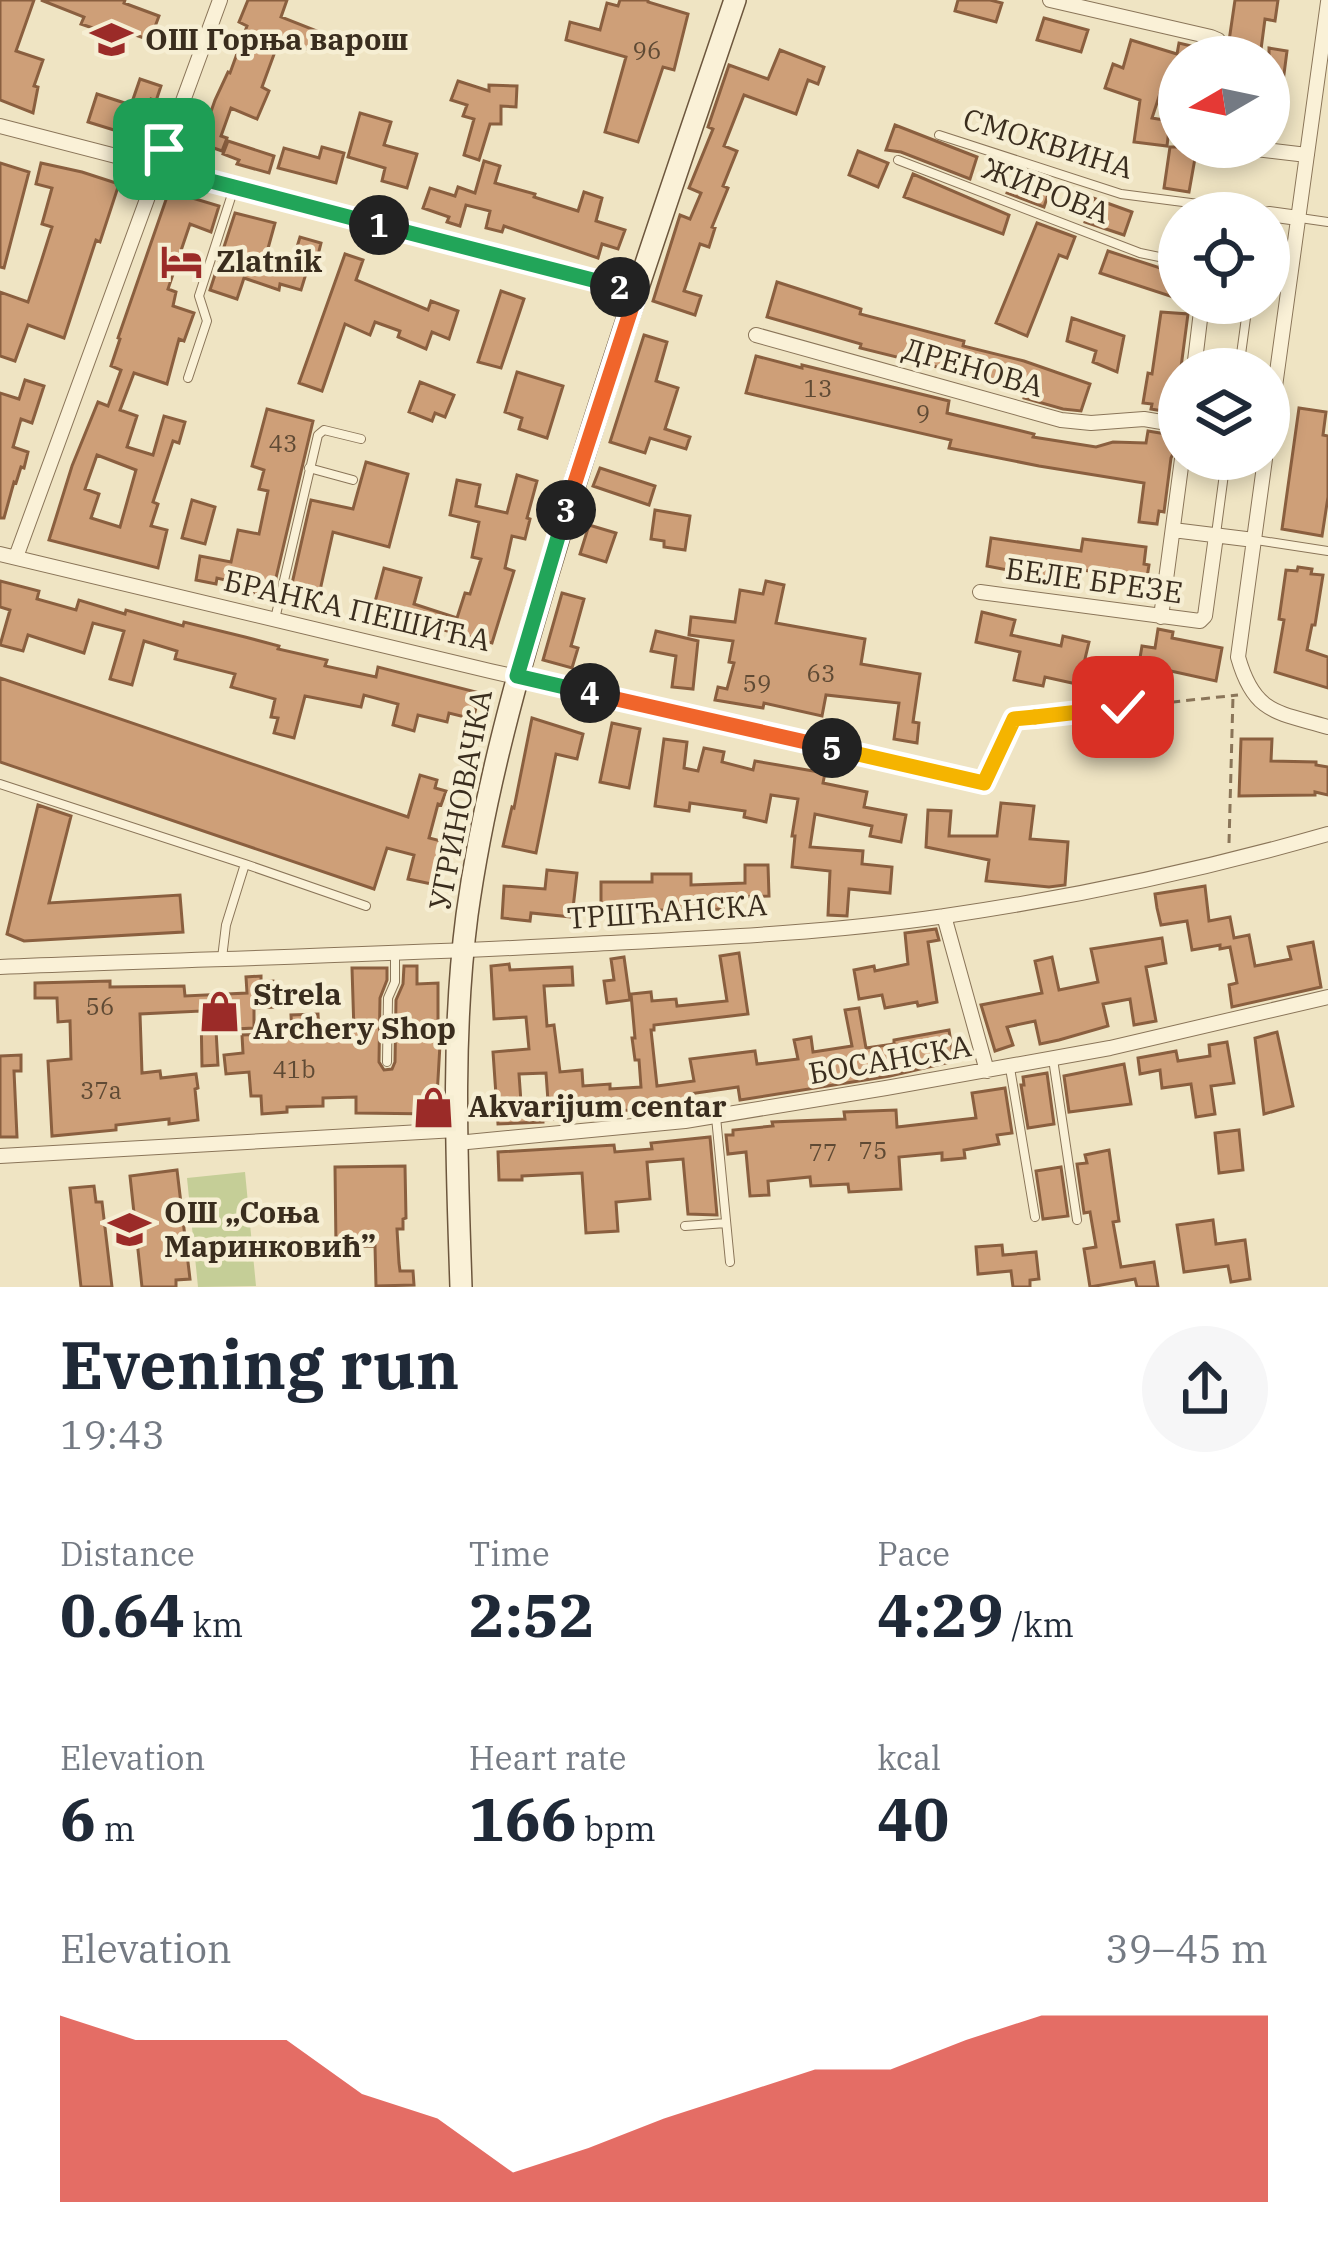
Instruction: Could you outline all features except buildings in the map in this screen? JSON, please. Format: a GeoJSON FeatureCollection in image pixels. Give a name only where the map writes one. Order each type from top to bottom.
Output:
{"type":"FeatureCollection","features":[{"type":"Feature","properties":{"kind":"main road","name":"УГРИНОВАЧКА"},"geometry":{"type":"LineString","coordinates":[[461,1287],[456,1136],[464,952],[479,846],[517,676],[590,434],[735,0]]}},
{"type":"Feature","properties":{"kind":"street"},"geometry":{"type":"LineString","coordinates":[[8,556],[220,0]]}},
{"type":"Feature","properties":{"kind":"street"},"geometry":{"type":"LineString","coordinates":[[1050,0],[1207,36]]}},
{"type":"Feature","properties":{"kind":"street"},"geometry":{"type":"LineString","coordinates":[[1280,348],[1328,2]]}},
{"type":"Feature","properties":{"kind":"street"},"geometry":{"type":"LineString","coordinates":[[0,126],[637,291]]}},
{"type":"Feature","properties":{"kind":"street"},"geometry":{"type":"LineString","coordinates":[[1290,153],[1306,155]]}},
{"type":"Feature","properties":{"kind":"street"},"geometry":{"type":"LineString","coordinates":[[1290,217],[1298,218]]}},
{"type":"Feature","properties":{"kind":"street","name":"ДРЕНОВА"},"geometry":{"type":"LineString","coordinates":[[756,335],[1060,420],[1158,421]]}},
{"type":"Feature","properties":{"kind":"street"},"geometry":{"type":"LineString","coordinates":[[1161,617],[1179,480]]}},
{"type":"Feature","properties":{"kind":"street"},"geometry":{"type":"LineString","coordinates":[[1262,480],[1238,657],[1252,694],[1275,712],[1328,727]]}},
{"type":"Feature","properties":{"kind":"street"},"geometry":{"type":"LineString","coordinates":[[1173,530],[1254,540]]}},
{"type":"Feature","properties":{"kind":"street","name":"БЕЛЕ БРЕЗЕ"},"geometry":{"type":"LineString","coordinates":[[980,592],[1200,621],[1205,616],[1216,536]]}},
{"type":"Feature","properties":{"kind":"street","name":"БРАНКА ПЕШИЋА"},"geometry":{"type":"LineString","coordinates":[[8,556],[984,783]]}},
{"type":"Feature","properties":{"kind":"street","name":"ТРШЋАНСКА"},"geometry":{"type":"LineString","coordinates":[[0,967],[464,952],[719,937],[944,916],[1150,881],[1328,834]]}},
{"type":"Feature","properties":{"kind":"street"},"geometry":{"type":"LineString","coordinates":[[944,916],[987,1071]]}},
{"type":"Feature","properties":{"kind":"street","name":"БОСАНСКА"},"geometry":{"type":"LineString","coordinates":[[0,1156],[456,1136],[716,1116],[1110,1048],[1328,997]]}},
{"type":"Feature","properties":{"kind":"lane","name":"СМОКВИНА"},"geometry":{"type":"LineString","coordinates":[[939,135],[1121,194],[1158,200]]}},
{"type":"Feature","properties":{"kind":"lane","name":"ЖИРОВА"},"geometry":{"type":"LineString","coordinates":[[898,160],[1158,257]]}},
{"type":"Feature","properties":{"kind":"lane"},"geometry":{"type":"LineString","coordinates":[[188,378],[207,321],[199,296],[234,188]]}},
{"type":"Feature","properties":{"kind":"lane"},"geometry":{"type":"LineString","coordinates":[[1298,218],[1328,222]]}},
{"type":"Feature","properties":{"kind":"lane"},"geometry":{"type":"LineString","coordinates":[[274,619],[320,431],[361,440]]}},
{"type":"Feature","properties":{"kind":"lane"},"geometry":{"type":"LineString","coordinates":[[309,468],[353,480]]}},
{"type":"Feature","properties":{"kind":"lane"},"geometry":{"type":"LineString","coordinates":[[1216,536],[1223,480]]}},
{"type":"Feature","properties":{"kind":"lane"},"geometry":{"type":"LineString","coordinates":[[1254,540],[1328,551]]}},
{"type":"Feature","properties":{"kind":"lane"},"geometry":{"type":"LineString","coordinates":[[0,784],[366,906]]}},
{"type":"Feature","properties":{"kind":"lane"},"geometry":{"type":"LineString","coordinates":[[222,958],[226,926],[245,864]]}},
{"type":"Feature","properties":{"kind":"lane"},"geometry":{"type":"LineString","coordinates":[[387,1062],[394,954]]}},
{"type":"Feature","properties":{"kind":"lane"},"geometry":{"type":"LineString","coordinates":[[1053,1058],[1077,1220]]}},
{"type":"Feature","properties":{"kind":"lane"},"geometry":{"type":"LineString","coordinates":[[1010,1066],[1034,1217]]}},
{"type":"Feature","properties":{"kind":"lane"},"geometry":{"type":"LineString","coordinates":[[716,1116],[730,1262]]}},
{"type":"Feature","properties":{"kind":"lane"},"geometry":{"type":"LineString","coordinates":[[685,1226],[726,1222]]}},
{"type":"Feature","properties":{"kind":"path"},"geometry":{"type":"LineString","coordinates":[[984,783],[1014,719],[1252,694]]}},
{"type":"Feature","properties":{"kind":"path"},"geometry":{"type":"LineString","coordinates":[[1228,862],[1233,695]]}},
{"type":"Feature","properties":{"kind":"green space"},"geometry":{"type":"Polygon","coordinates":[[[245,1172],[256,1286],[198,1287],[187,1178],[245,1172]]]}},
{"type":"Feature","properties":{"kind":"place","name":"ОШ Горња варош"},"geometry":{"type":"Point","coordinates":[111,40]}},
{"type":"Feature","properties":{"kind":"place","name":"Zlatnik"},"geometry":{"type":"Point","coordinates":[182,262]}},
{"type":"Feature","properties":{"kind":"place","name":"Strela Archery Shop"},"geometry":{"type":"Point","coordinates":[219,1012]}},
{"type":"Feature","properties":{"kind":"place","name":"Akvarijum centar"},"geometry":{"type":"Point","coordinates":[434,1107]}},
{"type":"Feature","properties":{"kind":"place","name":"ОШ „Соња Маринковић”"},"geometry":{"type":"Point","coordinates":[130,1230]}},
{"type":"Feature","properties":{"kind":"route"},"geometry":{"type":"LineString","coordinates":[[164,149],[157,167],[637,291],[517,676],[984,783],[1014,719],[1123,707]]}}]}
